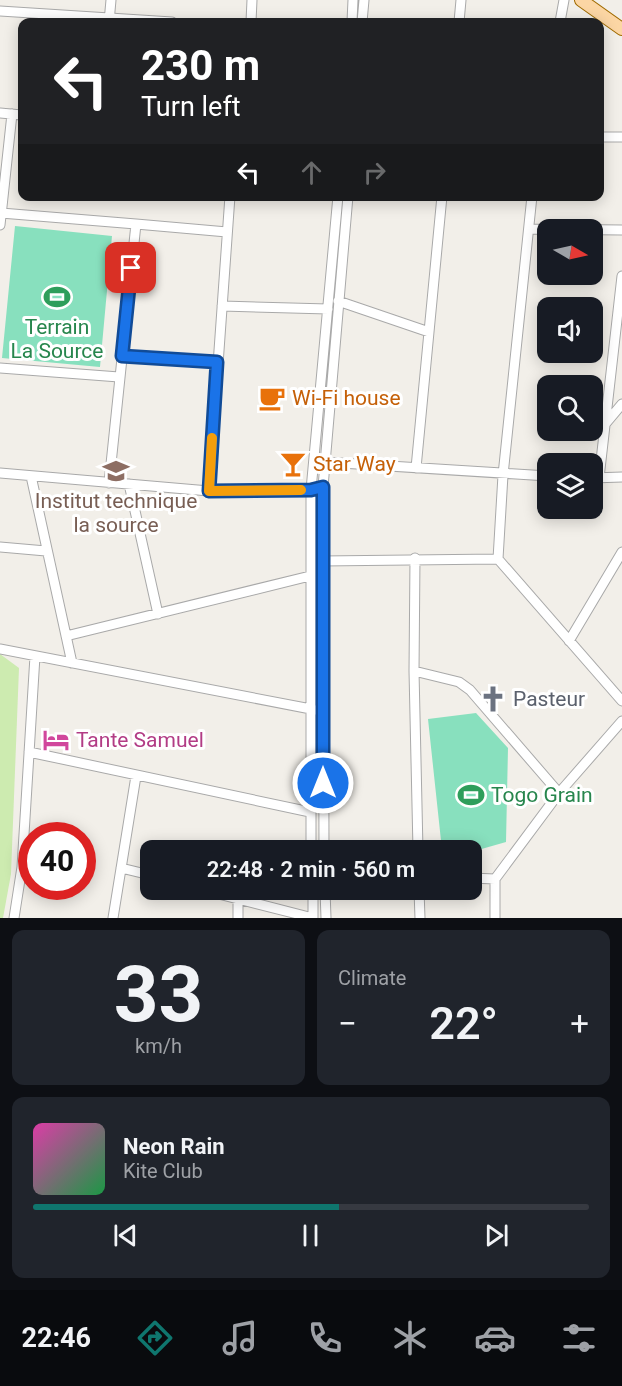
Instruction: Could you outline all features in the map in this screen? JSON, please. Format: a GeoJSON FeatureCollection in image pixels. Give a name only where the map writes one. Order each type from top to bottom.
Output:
{"type":"FeatureCollection","features":[{"type":"Feature","properties":{"kind":"main road"},"geometry":{"type":"LineString","coordinates":[[580,0],[622,29]]}},
{"type":"Feature","properties":{"kind":"street"},"geometry":{"type":"LineString","coordinates":[[109,18],[111,0]]}},
{"type":"Feature","properties":{"kind":"street"},"geometry":{"type":"LineString","coordinates":[[251,18],[252,0]]}},
{"type":"Feature","properties":{"kind":"street"},"geometry":{"type":"LineString","coordinates":[[352,18],[354,0]]}},
{"type":"Feature","properties":{"kind":"street"},"geometry":{"type":"LineString","coordinates":[[362,18],[363,0]]}},
{"type":"Feature","properties":{"kind":"street"},"geometry":{"type":"LineString","coordinates":[[459,18],[461,0]]}},
{"type":"Feature","properties":{"kind":"street"},"geometry":{"type":"LineString","coordinates":[[561,18],[564,0]]}},
{"type":"Feature","properties":{"kind":"street"},"geometry":{"type":"LineString","coordinates":[[0,11],[76,18]]}},
{"type":"Feature","properties":{"kind":"street"},"geometry":{"type":"LineString","coordinates":[[0,113],[18,115]]}},
{"type":"Feature","properties":{"kind":"street"},"geometry":{"type":"LineString","coordinates":[[0,225],[12,114]]}},
{"type":"Feature","properties":{"kind":"street"},"geometry":{"type":"LineString","coordinates":[[604,137],[622,137]]}},
{"type":"Feature","properties":{"kind":"street"},"geometry":{"type":"LineString","coordinates":[[209,491],[230,201]]}},
{"type":"Feature","properties":{"kind":"street"},"geometry":{"type":"LineString","coordinates":[[311,840],[311,490],[338,201]]}},
{"type":"Feature","properties":{"kind":"street"},"geometry":{"type":"LineString","coordinates":[[324,840],[323,487],[348,201]]}},
{"type":"Feature","properties":{"kind":"street"},"geometry":{"type":"LineString","coordinates":[[416,468],[442,201]]}},
{"type":"Feature","properties":{"kind":"street"},"geometry":{"type":"LineString","coordinates":[[532,201],[503,475],[498,558],[622,701]]}},
{"type":"Feature","properties":{"kind":"street"},"geometry":{"type":"LineString","coordinates":[[1,213],[228,232]]}},
{"type":"Feature","properties":{"kind":"street"},"geometry":{"type":"LineString","coordinates":[[110,483],[136,224]]}},
{"type":"Feature","properties":{"kind":"street"},"geometry":{"type":"LineString","coordinates":[[529,229],[622,230]]}},
{"type":"Feature","properties":{"kind":"street"},"geometry":{"type":"LineString","coordinates":[[600,453],[622,276]]}},
{"type":"Feature","properties":{"kind":"street"},"geometry":{"type":"LineString","coordinates":[[339,301],[429,332]]}},
{"type":"Feature","properties":{"kind":"street"},"geometry":{"type":"LineString","coordinates":[[222,306],[328,309]]}},
{"type":"Feature","properties":{"kind":"street"},"geometry":{"type":"LineString","coordinates":[[122,356],[217,362]]}},
{"type":"Feature","properties":{"kind":"street"},"geometry":{"type":"LineString","coordinates":[[0,368],[119,377]]}},
{"type":"Feature","properties":{"kind":"street"},"geometry":{"type":"LineString","coordinates":[[605,424],[622,404]]}},
{"type":"Feature","properties":{"kind":"street"},"geometry":{"type":"LineString","coordinates":[[325,462],[537,477]]}},
{"type":"Feature","properties":{"kind":"street"},"geometry":{"type":"LineString","coordinates":[[0,473],[209,491],[311,490],[323,487]]}},
{"type":"Feature","properties":{"kind":"street"},"geometry":{"type":"LineString","coordinates":[[31,476],[72,663]]}},
{"type":"Feature","properties":{"kind":"street"},"geometry":{"type":"LineString","coordinates":[[603,478],[622,477]]}},
{"type":"Feature","properties":{"kind":"street"},"geometry":{"type":"LineString","coordinates":[[129,484],[158,614]]}},
{"type":"Feature","properties":{"kind":"street"},"geometry":{"type":"LineString","coordinates":[[0,547],[46,551]]}},
{"type":"Feature","properties":{"kind":"street"},"geometry":{"type":"LineString","coordinates":[[569,641],[622,552]]}},
{"type":"Feature","properties":{"kind":"street"},"geometry":{"type":"LineString","coordinates":[[415,558],[414,671],[418,840]]}},
{"type":"Feature","properties":{"kind":"street"},"geometry":{"type":"LineString","coordinates":[[322,561],[498,558]]}},
{"type":"Feature","properties":{"kind":"street"},"geometry":{"type":"LineString","coordinates":[[66,636],[310,576]]}},
{"type":"Feature","properties":{"kind":"street"},"geometry":{"type":"LineString","coordinates":[[0,649],[323,711]]}},
{"type":"Feature","properties":{"kind":"street"},"geometry":{"type":"LineString","coordinates":[[14,918],[22,867],[35,656]]}},
{"type":"Feature","properties":{"kind":"street"},"geometry":{"type":"LineString","coordinates":[[414,671],[459,682],[470,690],[559,793]]}},
{"type":"Feature","properties":{"kind":"street"},"geometry":{"type":"LineString","coordinates":[[495,918],[495,879],[559,793],[622,721]]}},
{"type":"Feature","properties":{"kind":"street"},"geometry":{"type":"LineString","coordinates":[[29,752],[310,812]]}},
{"type":"Feature","properties":{"kind":"street"},"geometry":{"type":"LineString","coordinates":[[113,918],[136,776]]}},
{"type":"Feature","properties":{"kind":"street"},"geometry":{"type":"LineString","coordinates":[[121,868],[140,873]]}},
{"type":"Feature","properties":{"kind":"street"},"geometry":{"type":"LineString","coordinates":[[482,878],[495,879]]}},
{"type":"Feature","properties":{"kind":"street"},"geometry":{"type":"LineString","coordinates":[[238,900],[238,918]]}},
{"type":"Feature","properties":{"kind":"street"},"geometry":{"type":"LineString","coordinates":[[242,900],[313,918],[313,900]]}},
{"type":"Feature","properties":{"kind":"street"},"geometry":{"type":"LineString","coordinates":[[326,900],[326,918]]}},
{"type":"Feature","properties":{"kind":"street"},"geometry":{"type":"LineString","coordinates":[[419,900],[420,918]]}},
{"type":"Feature","properties":{"kind":"green space","name":"Terrain La Source"},"geometry":{"type":"Polygon","coordinates":[[[15,226],[112,236],[100,367],[2,358],[15,226]]]}},
{"type":"Feature","properties":{"kind":"green space"},"geometry":{"type":"Polygon","coordinates":[[[0,654],[19,668],[11,874],[3,918],[0,918],[0,654]]]}},
{"type":"Feature","properties":{"kind":"green space","name":"Togo Grain"},"geometry":{"type":"Polygon","coordinates":[[[476,713],[508,748],[506,842],[482,849],[482,840],[441,840],[428,719],[476,713]]]}},
{"type":"Feature","properties":{"kind":"slow traffic"},"geometry":{"type":"LineString","coordinates":[[212,438],[209,491],[301,490]]}},
{"type":"Feature","properties":{"kind":"place","name":"Terrain La Source"},"geometry":{"type":"Point","coordinates":[57,297]}},
{"type":"Feature","properties":{"kind":"place","name":"Wi-Fi house"},"geometry":{"type":"Point","coordinates":[272,398]}},
{"type":"Feature","properties":{"kind":"place","name":"Star Way"},"geometry":{"type":"Point","coordinates":[293,464]}},
{"type":"Feature","properties":{"kind":"place","name":"Institut technique la source"},"geometry":{"type":"Point","coordinates":[116,471]}},
{"type":"Feature","properties":{"kind":"place","name":"Pasteur"},"geometry":{"type":"Point","coordinates":[493,699]}},
{"type":"Feature","properties":{"kind":"place","name":"Tante Samuel"},"geometry":{"type":"Point","coordinates":[56,740]}},
{"type":"Feature","properties":{"kind":"place","name":"Togo Grain"},"geometry":{"type":"Point","coordinates":[471,795]}},
{"type":"Feature","properties":{"kind":"route"},"geometry":{"type":"LineString","coordinates":[[131,268],[122,356],[217,362],[209,491],[311,490],[323,487],[323,783]]}}]}
